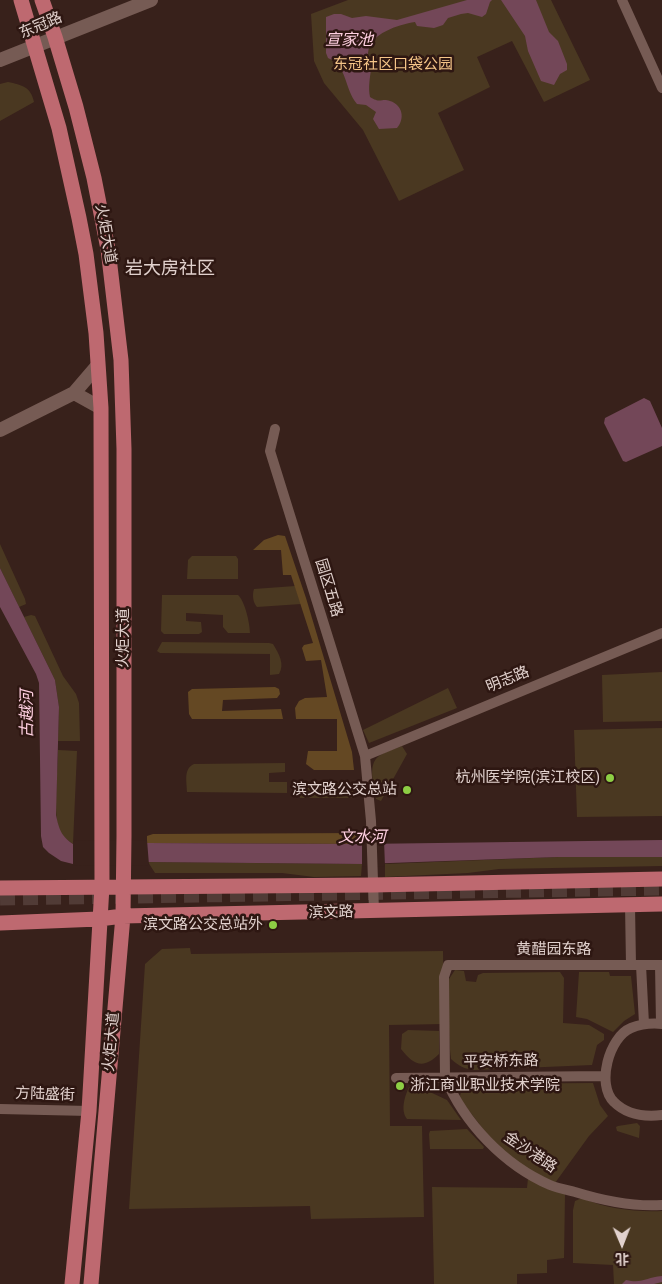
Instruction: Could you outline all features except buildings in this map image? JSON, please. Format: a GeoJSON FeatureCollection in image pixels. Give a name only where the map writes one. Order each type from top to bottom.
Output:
{"type":"FeatureCollection","features":[{"type":"Feature","properties":{"kind":"main road","name":"火炬大道"},"geometry":{"type":"LineString","coordinates":[[21,0],[59,128],[74,192],[86,254],[96,333],[101,408],[102,886],[89,1111],[72,1284]]}},
{"type":"Feature","properties":{"kind":"main road","name":"火炬大道"},"geometry":{"type":"LineString","coordinates":[[42,0],[55,37],[94,178],[108,249],[121,360],[124,489],[123,916],[91,1284]]}},
{"type":"Feature","properties":{"kind":"main road","name":"东冠路"},"geometry":{"type":"LineString","coordinates":[[0,60],[151,0]]}},
{"type":"Feature","properties":{"kind":"main road"},"geometry":{"type":"LineString","coordinates":[[0,430],[74,393],[98,365]]}},
{"type":"Feature","properties":{"kind":"main road"},"geometry":{"type":"LineString","coordinates":[[74,393],[101,408]]}},
{"type":"Feature","properties":{"kind":"main road"},"geometry":{"type":"LineString","coordinates":[[102,488],[111,494],[124,489]]}},
{"type":"Feature","properties":{"kind":"main road","name":"滨文路"},"geometry":{"type":"LineString","coordinates":[[0,888],[102,886],[123,888],[373,879],[662,879]]}},
{"type":"Feature","properties":{"kind":"main road","name":"滨文路"},"geometry":{"type":"LineString","coordinates":[[0,922],[99,919],[123,916],[662,904]]}},
{"type":"Feature","properties":{"kind":"street"},"geometry":{"type":"LineString","coordinates":[[622,0],[662,88]]}},
{"type":"Feature","properties":{"kind":"street","name":"园区五路"},"geometry":{"type":"LineString","coordinates":[[274,430],[270,451],[365,756],[374,911]]}},
{"type":"Feature","properties":{"kind":"street","name":"明志路"},"geometry":{"type":"LineString","coordinates":[[365,756],[662,633]]}},
{"type":"Feature","properties":{"kind":"street"},"geometry":{"type":"LineString","coordinates":[[630,905],[644,1024]]}},
{"type":"Feature","properties":{"kind":"street","name":"黄醋园东路"},"geometry":{"type":"LineString","coordinates":[[445,1077],[444,977],[448,965],[661,965]]}},
{"type":"Feature","properties":{"kind":"street"},"geometry":{"type":"LineString","coordinates":[[661,965],[662,1024],[644,1024],[630,1028],[619,1037],[612,1047],[606,1076],[608,1091],[613,1101],[622,1108],[640,1115],[662,1116]]}},
{"type":"Feature","properties":{"kind":"street","name":"平安桥东路"},"geometry":{"type":"LineString","coordinates":[[396,1078],[606,1076]]}},
{"type":"Feature","properties":{"kind":"street","name":"金沙港路"},"geometry":{"type":"LineString","coordinates":[[445,1077],[451,1092],[478,1131],[495,1149],[529,1173],[550,1185],[606,1201],[641,1206],[662,1205]]}},
{"type":"Feature","properties":{"kind":"street","name":"方陆盛街"},"geometry":{"type":"LineString","coordinates":[[0,1109],[89,1111]]}},
{"type":"Feature","properties":{"kind":"green space","name":"东冠社区口袋公园"},"geometry":{"type":"Polygon","coordinates":[[[348,0],[551,0],[590,80],[544,102],[512,41],[477,57],[490,87],[438,113],[464,170],[399,201],[363,130],[324,83],[314,61],[311,14],[348,0]]]}},
{"type":"Feature","properties":{"kind":"green space"},"geometry":{"type":"Polygon","coordinates":[[[8,82],[18,84],[28,90],[34,102],[0,121],[0,84],[8,82]]]}},
{"type":"Feature","properties":{"kind":"green space"},"geometry":{"type":"Polygon","coordinates":[[[0,544],[25,599],[26,604],[19,607],[0,568],[0,544]]]}},
{"type":"Feature","properties":{"kind":"green space"},"geometry":{"type":"Polygon","coordinates":[[[192,556],[236,556],[238,559],[238,579],[187,579],[188,560],[192,556]]]}},
{"type":"Feature","properties":{"kind":"green space"},"geometry":{"type":"Polygon","coordinates":[[[295,586],[301,604],[257,607],[255,603],[254,589],[295,586]]]}},
{"type":"Feature","properties":{"kind":"green space"},"geometry":{"type":"Polygon","coordinates":[[[162,595],[238,595],[245,607],[250,633],[228,633],[223,627],[223,615],[186,613],[186,621],[201,622],[202,632],[199,634],[164,634],[161,631],[162,595]]]}},
{"type":"Feature","properties":{"kind":"green space"},"geometry":{"type":"Polygon","coordinates":[[[35,616],[63,676],[76,694],[79,703],[80,741],[58,741],[59,707],[55,680],[24,617],[35,616]]]}},
{"type":"Feature","properties":{"kind":"green space"},"geometry":{"type":"Polygon","coordinates":[[[162,642],[269,643],[273,644],[279,655],[281,670],[279,674],[270,675],[270,654],[160,653],[157,651],[162,642]]]}},
{"type":"Feature","properties":{"kind":"green space"},"geometry":{"type":"Polygon","coordinates":[[[662,672],[662,721],[603,722],[602,675],[662,672]]]}},
{"type":"Feature","properties":{"kind":"green space"},"geometry":{"type":"Polygon","coordinates":[[[448,688],[457,708],[369,743],[363,730],[448,688]]]}},
{"type":"Feature","properties":{"kind":"green space"},"geometry":{"type":"Polygon","coordinates":[[[662,728],[662,816],[577,817],[574,730],[662,728]]]}},
{"type":"Feature","properties":{"kind":"green space"},"geometry":{"type":"Polygon","coordinates":[[[402,746],[407,754],[381,801],[376,799],[372,776],[373,764],[379,756],[402,746]]]}},
{"type":"Feature","properties":{"kind":"green space"},"geometry":{"type":"Polygon","coordinates":[[[58,750],[77,751],[73,844],[61,834],[57,823],[58,750]]]}},
{"type":"Feature","properties":{"kind":"green space"},"geometry":{"type":"Polygon","coordinates":[[[285,763],[285,772],[269,773],[269,782],[287,782],[287,793],[187,792],[187,772],[194,764],[285,763]]]}},
{"type":"Feature","properties":{"kind":"green space"},"geometry":{"type":"Polygon","coordinates":[[[300,783],[353,783],[355,785],[355,798],[300,798],[300,783]]]}},
{"type":"Feature","properties":{"kind":"green space"},"geometry":{"type":"Polygon","coordinates":[[[662,856],[662,866],[499,869],[468,873],[385,877],[385,864],[558,857],[662,856]]]}},
{"type":"Feature","properties":{"kind":"green space"},"geometry":{"type":"Polygon","coordinates":[[[148,862],[362,864],[361,876],[314,877],[282,873],[155,873],[148,862]]]}},
{"type":"Feature","properties":{"kind":"green space"},"geometry":{"type":"Polygon","coordinates":[[[190,948],[191,954],[443,951],[444,1024],[389,1025],[390,1126],[422,1126],[424,1217],[311,1219],[310,1206],[129,1209],[145,964],[162,949],[190,948]]]}},
{"type":"Feature","properties":{"kind":"green space"},"geometry":{"type":"Polygon","coordinates":[[[455,970],[464,971],[466,981],[476,982],[478,975],[483,973],[560,972],[564,978],[563,1023],[589,1025],[604,1034],[604,1040],[597,1045],[592,1065],[474,1070],[457,1064],[451,1059],[447,982],[455,970]]]}},
{"type":"Feature","properties":{"kind":"green space"},"geometry":{"type":"Polygon","coordinates":[[[579,972],[609,972],[610,976],[631,976],[635,1014],[624,1021],[613,1032],[587,1019],[576,1017],[579,972]]]}},
{"type":"Feature","properties":{"kind":"green space"},"geometry":{"type":"Polygon","coordinates":[[[408,1030],[439,1031],[439,1054],[429,1062],[419,1064],[410,1059],[401,1049],[402,1034],[408,1030]]]}},
{"type":"Feature","properties":{"kind":"green space"},"geometry":{"type":"Polygon","coordinates":[[[593,1083],[600,1105],[608,1116],[589,1136],[555,1183],[534,1173],[498,1148],[463,1103],[460,1096],[462,1088],[468,1084],[593,1083]]]}},
{"type":"Feature","properties":{"kind":"green space"},"geometry":{"type":"Polygon","coordinates":[[[415,1085],[447,1100],[461,1120],[407,1119],[404,1111],[405,1099],[409,1087],[415,1085]]]}},
{"type":"Feature","properties":{"kind":"green space"},"geometry":{"type":"Polygon","coordinates":[[[637,1123],[640,1126],[639,1138],[617,1131],[616,1127],[618,1126],[637,1123]]]}},
{"type":"Feature","properties":{"kind":"green space"},"geometry":{"type":"Polygon","coordinates":[[[467,1129],[484,1147],[483,1149],[430,1149],[430,1131],[467,1129]]]}},
{"type":"Feature","properties":{"kind":"green space"},"geometry":{"type":"Polygon","coordinates":[[[528,1178],[565,1194],[564,1258],[547,1260],[547,1273],[517,1274],[517,1284],[434,1284],[432,1187],[527,1188],[528,1178]]]}},
{"type":"Feature","properties":{"kind":"green space"},"geometry":{"type":"Polygon","coordinates":[[[582,1198],[601,1205],[621,1209],[662,1211],[662,1284],[614,1284],[613,1265],[573,1263],[573,1210],[575,1201],[582,1198]]]}},
{"type":"Feature","properties":{"kind":"shaded area"},"geometry":{"type":"Polygon","coordinates":[[[278,535],[285,536],[306,598],[352,752],[354,770],[314,770],[306,764],[308,751],[337,751],[337,719],[296,719],[295,708],[299,701],[305,698],[327,697],[321,660],[306,661],[302,648],[304,645],[313,643],[291,575],[283,575],[281,550],[253,550],[264,540],[278,535]]]}},
{"type":"Feature","properties":{"kind":"shaded area"},"geometry":{"type":"Polygon","coordinates":[[[275,687],[279,689],[280,694],[277,698],[223,700],[222,711],[281,709],[283,719],[192,719],[189,714],[188,692],[192,689],[275,687]]]}},
{"type":"Feature","properties":{"kind":"shaded area"},"geometry":{"type":"Polygon","coordinates":[[[358,833],[362,837],[362,844],[147,843],[147,836],[153,834],[358,833]]]}},
{"type":"Feature","properties":{"kind":"water","name":"宣家池"},"geometry":{"type":"Polygon","coordinates":[[[467,0],[492,0],[486,14],[482,17],[468,13],[461,14],[448,18],[443,25],[434,28],[417,26],[415,22],[408,23],[386,31],[374,40],[368,55],[371,69],[370,97],[394,103],[400,109],[402,117],[397,128],[379,129],[373,119],[376,112],[366,105],[357,104],[350,92],[343,72],[339,66],[328,58],[326,53],[326,17],[341,14],[352,18],[366,16],[397,20],[467,0]]]}},
{"type":"Feature","properties":{"kind":"water"},"geometry":{"type":"Polygon","coordinates":[[[501,0],[536,0],[549,32],[558,41],[567,64],[567,70],[560,74],[554,85],[541,81],[528,51],[525,36],[501,0]]]}},
{"type":"Feature","properties":{"kind":"water"},"geometry":{"type":"Polygon","coordinates":[[[644,398],[650,401],[662,428],[662,446],[626,462],[623,461],[604,423],[605,418],[644,398]]]}},
{"type":"Feature","properties":{"kind":"water"},"geometry":{"type":"Polygon","coordinates":[[[0,568],[55,680],[59,707],[56,815],[61,832],[73,844],[362,844],[662,840],[662,857],[558,857],[362,864],[148,862],[73,864],[61,861],[43,847],[41,836],[39,683],[0,607],[0,568]]]}},
{"type":"Feature","properties":{"kind":"water"},"geometry":{"type":"Polygon","coordinates":[[[662,1276],[662,1282],[654,1284],[622,1284],[626,1280],[641,1281],[662,1276]]]}},
{"type":"Feature","properties":{"kind":"pier"},"geometry":{"type":"Polygon","coordinates":[[[147,840],[149,865],[73,866],[73,841],[147,840]]]}},
{"type":"Feature","properties":{"kind":"pier"},"geometry":{"type":"Polygon","coordinates":[[[384,841],[385,866],[362,867],[362,842],[384,841]]]}},
{"type":"Feature","properties":{"kind":"tunnel"},"geometry":{"type":"LineString","coordinates":[[0,898],[662,888]]}},
{"type":"Feature","properties":{"kind":"place","name":"杭州医学院(滨江校区)"},"geometry":{"type":"Point","coordinates":[610,778]}},
{"type":"Feature","properties":{"kind":"place","name":"滨文路公交总站"},"geometry":{"type":"Point","coordinates":[407,790]}},
{"type":"Feature","properties":{"kind":"place","name":"滨文路公交总站外"},"geometry":{"type":"Point","coordinates":[273,925]}},
{"type":"Feature","properties":{"kind":"place","name":"浙江商业职业技术学院"},"geometry":{"type":"Point","coordinates":[400,1086]}},
{"type":"Feature","properties":{"kind":"district","name":"岩大房社区"},"geometry":{"type":"Point","coordinates":[170,269]}},
{"type":"Feature","properties":{"kind":"water label","name":"古越河"},"geometry":{"type":"Point","coordinates":[28,714]}},
{"type":"Feature","properties":{"kind":"water label","name":"文水河"},"geometry":{"type":"Point","coordinates":[362,838]}}]}
